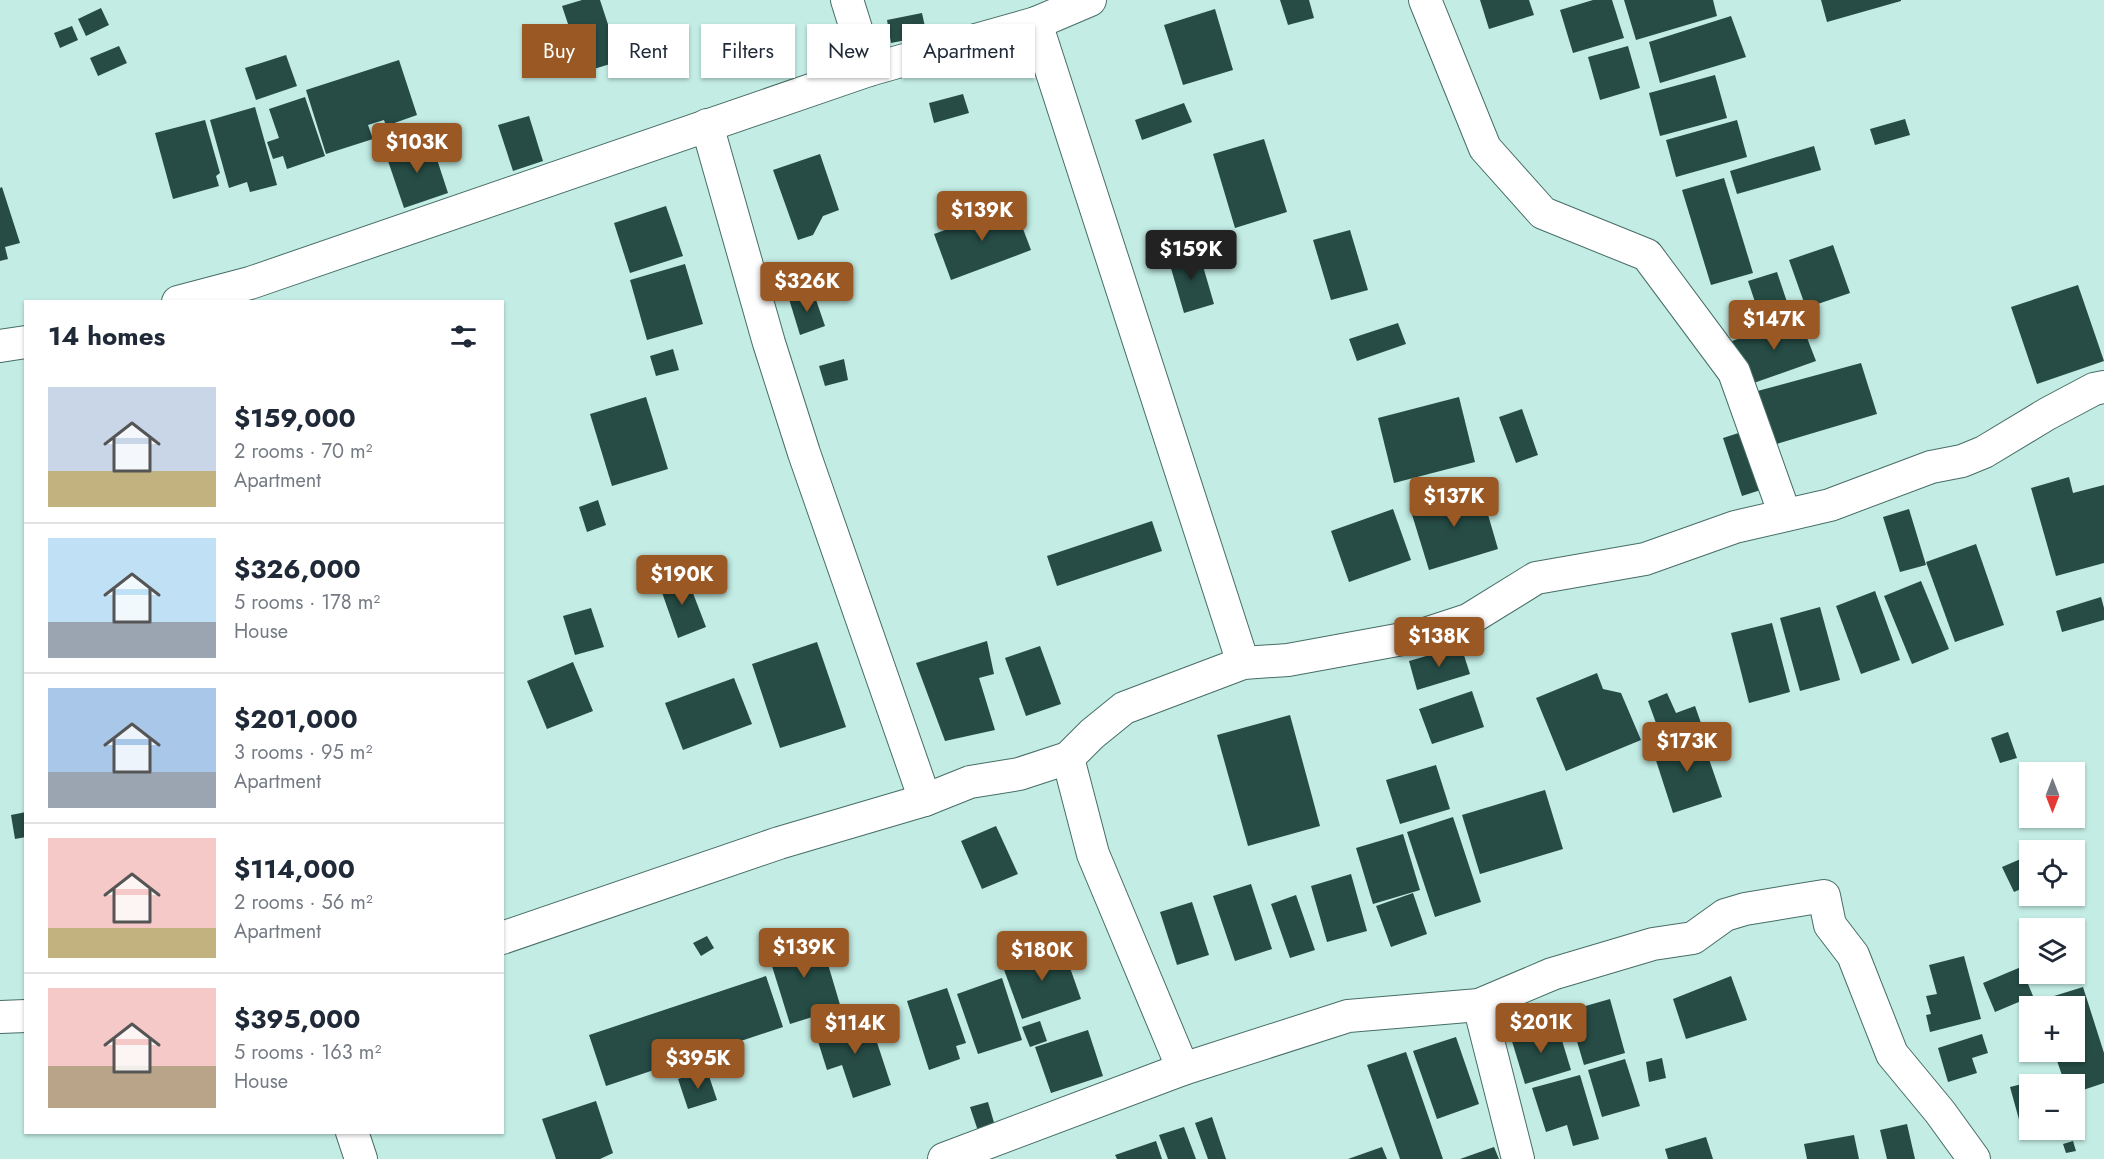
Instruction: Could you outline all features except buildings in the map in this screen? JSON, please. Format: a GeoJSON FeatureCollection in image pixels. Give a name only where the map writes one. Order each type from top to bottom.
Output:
{"type":"FeatureCollection","features":[{"type":"Feature","properties":{"kind":"street"},"geometry":{"type":"LineString","coordinates":[[847,0],[855,24]]}},
{"type":"Feature","properties":{"kind":"street"},"geometry":{"type":"LineString","coordinates":[[890,64],[1036,23],[1090,0]]}},
{"type":"Feature","properties":{"kind":"street"},"geometry":{"type":"LineString","coordinates":[[1425,0],[1485,148],[1543,213],[1647,255],[1734,372],[1785,515]]}},
{"type":"Feature","properties":{"kind":"street"},"geometry":{"type":"LineString","coordinates":[[1036,23],[1243,663]]}},
{"type":"Feature","properties":{"kind":"street"},"geometry":{"type":"LineString","coordinates":[[185,300],[250,282],[845,78]]}},
{"type":"Feature","properties":{"kind":"street"},"geometry":{"type":"LineString","coordinates":[[706,124],[769,343],[804,453],[925,800]]}},
{"type":"Feature","properties":{"kind":"street"},"geometry":{"type":"LineString","coordinates":[[0,346],[24,342]]}},
{"type":"Feature","properties":{"kind":"street"},"geometry":{"type":"LineString","coordinates":[[504,937],[779,843],[925,800],[970,782],[1019,774],[1068,758],[1092,734],[1124,708],[1243,663],[1288,660],[1419,636],[1468,620],[1536,578],[1645,559],[1735,527],[1830,505],[1931,466],[1962,461],[1984,452],[2094,389],[2104,387]]}},
{"type":"Feature","properties":{"kind":"street"},"geometry":{"type":"LineString","coordinates":[[1068,758],[1093,854],[1183,1069]]}},
{"type":"Feature","properties":{"kind":"street"},"geometry":{"type":"LineString","coordinates":[[944,1159],[1183,1069],[1348,1016],[1479,1005],[1552,974],[1653,944],[1694,938],[1725,915],[1745,909],[1824,897],[1830,925],[1853,955],[1892,1054],[1940,1112],[1974,1159]]}},
{"type":"Feature","properties":{"kind":"street"},"geometry":{"type":"LineString","coordinates":[[1479,1005],[1518,1159]]}},
{"type":"Feature","properties":{"kind":"street"},"geometry":{"type":"LineString","coordinates":[[0,1017],[24,1016]]}},
{"type":"Feature","properties":{"kind":"street"},"geometry":{"type":"LineString","coordinates":[[353,1134],[361,1159]]}}]}
